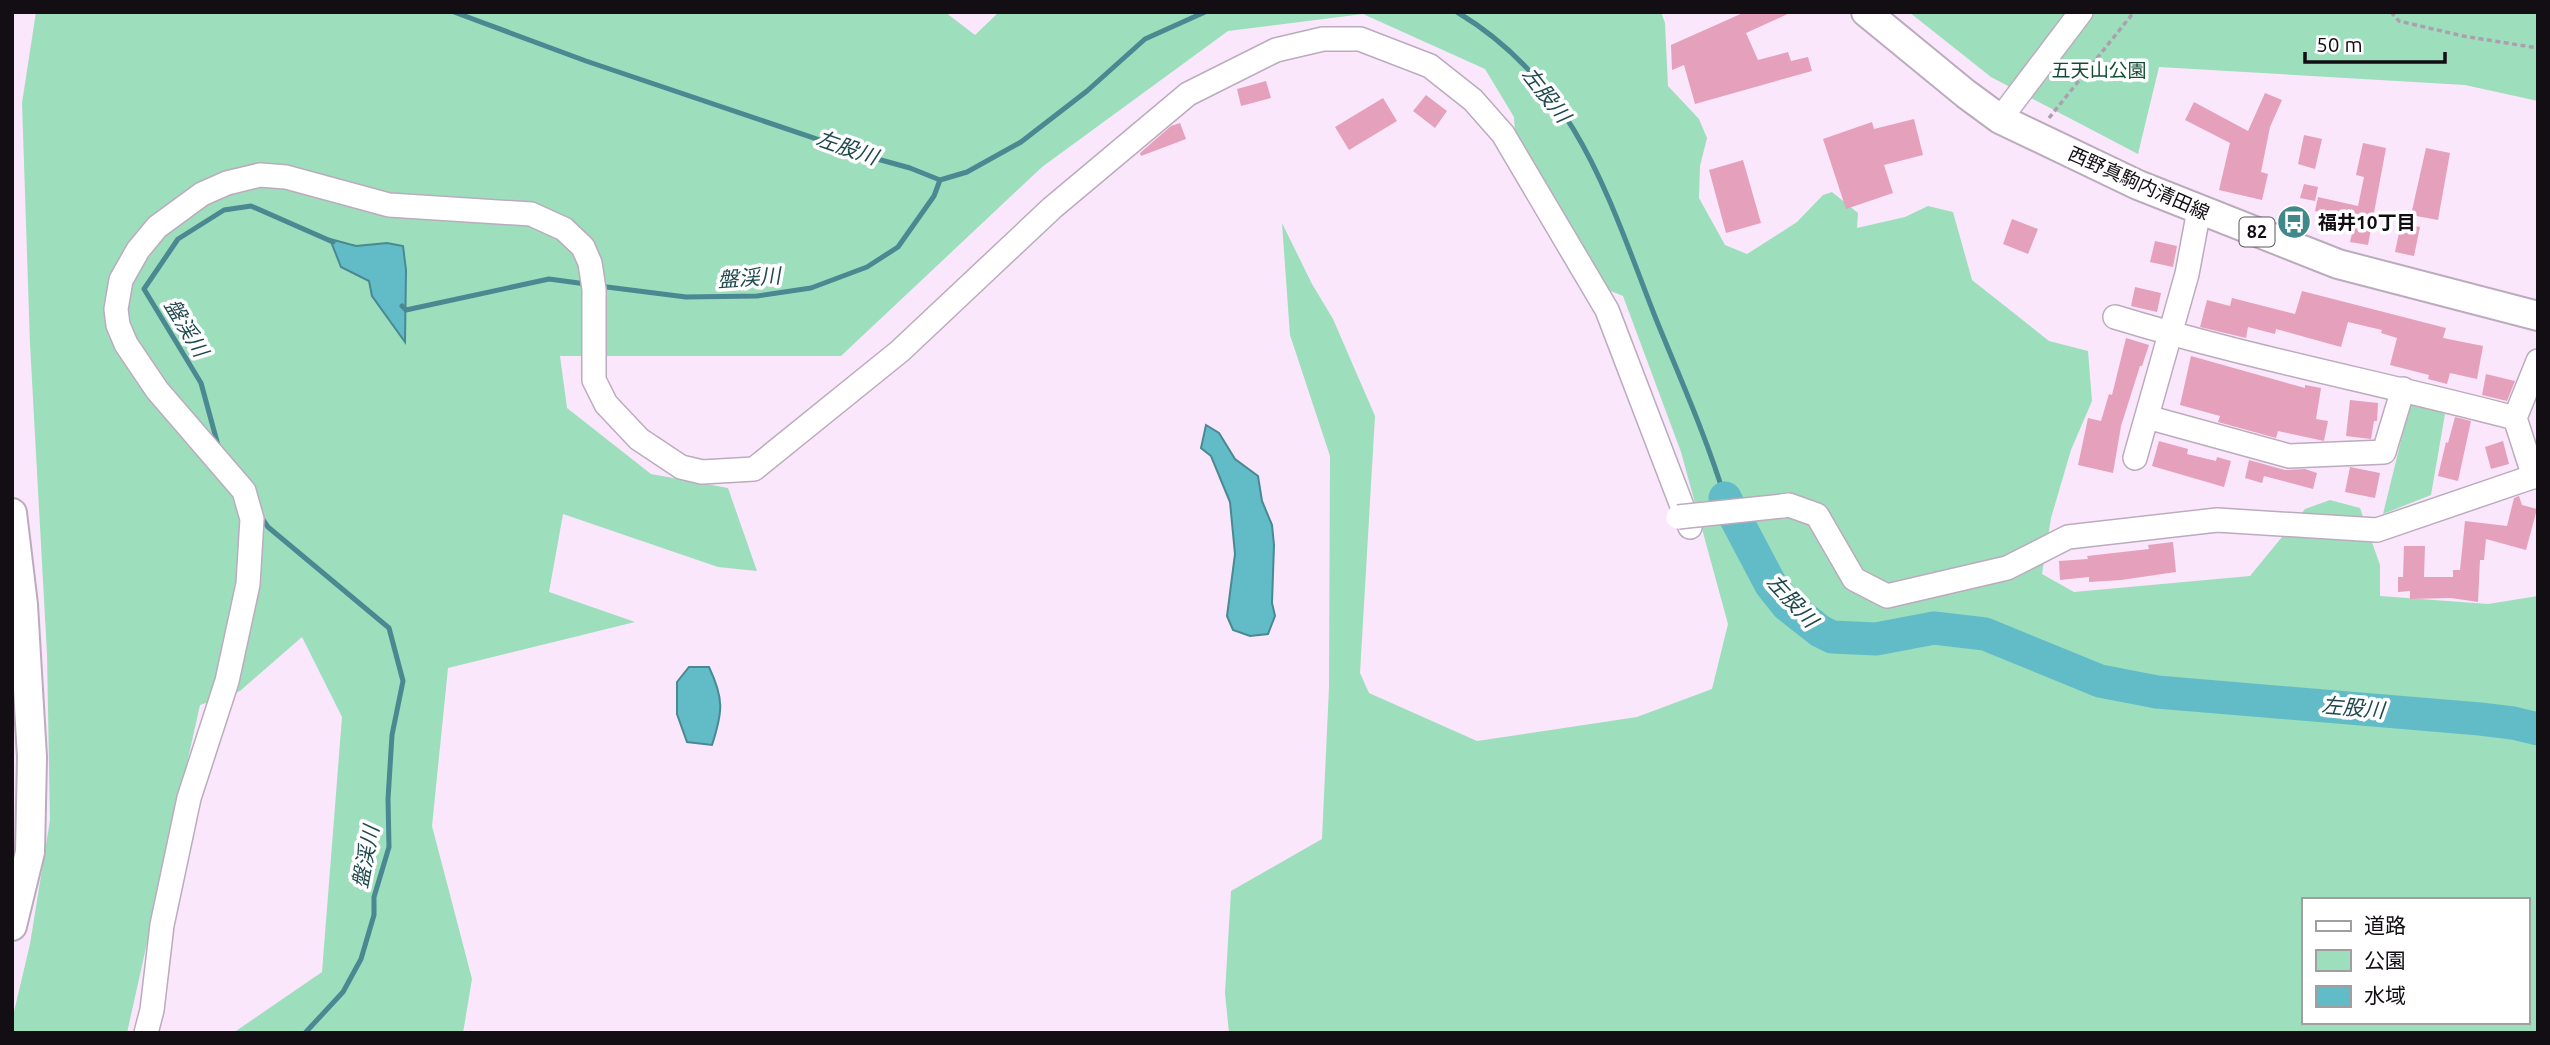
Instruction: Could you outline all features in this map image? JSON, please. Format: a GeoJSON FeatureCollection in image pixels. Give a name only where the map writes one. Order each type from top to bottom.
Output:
{"type":"FeatureCollection","features":[{"type":"Feature","properties":{"kind":"main road","name":"西野真駒内清田線"},"geometry":{"type":"LineString","coordinates":[[1866,12],[2000,119],[2138,185],[2338,264],[2531,314]]}},
{"type":"Feature","properties":{"kind":"main road"},"geometry":{"type":"LineString","coordinates":[[12,513],[23,605],[32,757],[30,852],[12,926]]}},
{"type":"Feature","properties":{"kind":"street"},"geometry":{"type":"LineString","coordinates":[[2000,119],[2081,12]]}},
{"type":"Feature","properties":{"kind":"street"},"geometry":{"type":"LineString","coordinates":[[146,1033],[152,1010],[162,925],[189,799],[227,681],[248,584],[252,519],[244,491],[157,390],[126,344],[118,325],[116,309],[121,280],[138,250],[151,235],[202,194],[227,183],[260,175],[286,177],[389,205],[531,214],[564,229],[583,247],[590,263],[594,289],[594,380],[606,404],[639,439],[681,467],[702,472],[754,469],[900,351],[1052,208],[1188,94],[1276,50],[1323,39],[1360,39],[1430,66],[1473,100],[1503,134],[1607,310],[1684,522],[1789,505],[1817,515],[1854,579],[1887,596],[2007,568],[2068,537],[2217,520],[2377,530],[2536,476],[2515,418],[2538,361]]}},
{"type":"Feature","properties":{"kind":"street"},"geometry":{"type":"LineString","coordinates":[[2135,458],[2187,274],[2199,209]]}},
{"type":"Feature","properties":{"kind":"street"},"geometry":{"type":"LineString","coordinates":[[2115,317],[2170,334],[2515,418]]}},
{"type":"Feature","properties":{"kind":"street"},"geometry":{"type":"LineString","coordinates":[[2147,417],[2289,456],[2384,452],[2403,389]]}},
{"type":"Feature","properties":{"kind":"path"},"geometry":{"type":"LineString","coordinates":[[2048,120],[2134,12]]}},
{"type":"Feature","properties":{"kind":"path"},"geometry":{"type":"LineString","coordinates":[[2391,12],[2399,21],[2463,36],[2538,48]]}},
{"type":"Feature","properties":{"kind":"green space"},"geometry":{"type":"Polygon","coordinates":[[[36,12],[945,12],[975,35],[999,12],[1661,12],[1665,23],[1668,86],[1699,119],[1707,138],[1700,166],[1699,198],[1725,245],[1747,254],[1797,222],[1823,195],[1832,192],[1858,213],[1857,228],[1905,217],[1928,206],[1953,212],[1972,280],[2049,341],[2088,351],[2092,401],[2071,450],[2051,518],[2042,574],[2074,592],[2250,576],[2305,509],[2330,500],[2360,508],[2380,565],[2380,596],[2488,604],[2538,596],[2538,1033],[1229,1033],[1225,993],[1231,891],[1322,839],[1329,687],[1330,456],[1290,335],[1282,223],[1312,284],[1333,319],[1375,416],[1360,673],[1369,693],[1477,741],[1637,717],[1712,689],[1728,624],[1681,452],[1623,296],[1606,289],[1515,134],[1514,117],[1485,69],[1363,14],[1228,31],[1042,167],[841,356],[560,356],[567,408],[651,474],[728,488],[757,571],[718,567],[563,514],[549,592],[635,622],[448,668],[432,826],[472,979],[463,1033],[233,1033],[322,972],[342,717],[302,637],[240,691],[200,705],[127,1033],[12,1033],[12,1020],[30,944],[50,820],[47,654],[30,344],[22,103],[36,12]]]}},
{"type":"Feature","properties":{"kind":"green space","name":"五天山公園"},"geometry":{"type":"Polygon","coordinates":[[[1909,12],[2538,12],[2538,101],[2465,85],[2159,67],[2138,154],[1991,77],[1909,12]]]}},
{"type":"Feature","properties":{"kind":"green space"},"geometry":{"type":"Polygon","coordinates":[[[2411,400],[2445,414],[2431,495],[2383,514],[2411,400]]]}},
{"type":"Feature","properties":{"kind":"water"},"geometry":{"type":"Polygon","coordinates":[[[330,239],[356,246],[387,243],[403,246],[406,270],[405,342],[372,296],[369,281],[341,267],[330,239]]]}},
{"type":"Feature","properties":{"kind":"water"},"geometry":{"type":"Polygon","coordinates":[[[1206,425],[1219,433],[1235,459],[1258,476],[1262,501],[1272,525],[1274,545],[1272,603],[1275,616],[1268,634],[1250,636],[1233,630],[1227,616],[1235,554],[1230,502],[1211,456],[1201,448],[1206,425]]]}},
{"type":"Feature","properties":{"kind":"water"},"geometry":{"type":"Polygon","coordinates":[[[689,667],[709,667],[717,688],[720,714],[712,745],[687,742],[677,714],[677,682],[689,667]]]}},
{"type":"Feature","properties":{"kind":"building"},"geometry":{"type":"Polygon","coordinates":[[[1745,12],[1792,12],[1746,33],[1758,60],[1788,52],[1791,61],[1808,57],[1812,71],[1695,104],[1684,65],[1672,70],[1671,45],[1745,12]]]}},
{"type":"Feature","properties":{"kind":"building"},"geometry":{"type":"Polygon","coordinates":[[[1266,81],[1271,98],[1241,106],[1237,89],[1266,81]]]}},
{"type":"Feature","properties":{"kind":"building"},"geometry":{"type":"Polygon","coordinates":[[[2265,93],[2282,100],[2270,127],[2261,172],[2268,174],[2262,200],[2219,190],[2230,143],[2185,120],[2194,102],[2248,131],[2265,93]]]}},
{"type":"Feature","properties":{"kind":"building"},"geometry":{"type":"Polygon","coordinates":[[[1426,95],[1447,111],[1435,128],[1413,111],[1426,95]]]}},
{"type":"Feature","properties":{"kind":"building"},"geometry":{"type":"Polygon","coordinates":[[[1383,98],[1397,121],[1349,150],[1335,127],[1383,98]]]}},
{"type":"Feature","properties":{"kind":"building"},"geometry":{"type":"Polygon","coordinates":[[[1914,119],[1923,155],[1884,165],[1893,193],[1846,209],[1823,139],[1872,122],[1874,129],[1914,119]]]}},
{"type":"Feature","properties":{"kind":"building"},"geometry":{"type":"Polygon","coordinates":[[[1180,123],[1186,139],[1141,156],[1140,153],[1171,126],[1180,123]]]}},
{"type":"Feature","properties":{"kind":"building"},"geometry":{"type":"Polygon","coordinates":[[[2304,135],[2322,139],[2315,169],[2298,164],[2304,135]]]}},
{"type":"Feature","properties":{"kind":"building"},"geometry":{"type":"Polygon","coordinates":[[[2363,143],[2386,148],[2368,245],[2350,242],[2355,220],[2315,211],[2318,197],[2358,206],[2364,177],[2356,175],[2363,143]]]}},
{"type":"Feature","properties":{"kind":"building"},"geometry":{"type":"Polygon","coordinates":[[[2426,148],[2450,153],[2438,220],[2411,215],[2426,148]]]}},
{"type":"Feature","properties":{"kind":"building"},"geometry":{"type":"Polygon","coordinates":[[[1743,160],[1761,223],[1726,233],[1709,170],[1743,160]]]}},
{"type":"Feature","properties":{"kind":"building"},"geometry":{"type":"Polygon","coordinates":[[[2304,184],[2318,187],[2315,201],[2300,198],[2304,184]]]}},
{"type":"Feature","properties":{"kind":"building"},"geometry":{"type":"Polygon","coordinates":[[[2012,219],[2038,229],[2028,254],[2003,244],[2012,219]]]}},
{"type":"Feature","properties":{"kind":"building"},"geometry":{"type":"Polygon","coordinates":[[[2401,223],[2420,227],[2414,256],[2395,252],[2401,223]]]}},
{"type":"Feature","properties":{"kind":"building"},"geometry":{"type":"Polygon","coordinates":[[[2155,241],[2177,246],[2173,267],[2150,262],[2155,241]]]}},
{"type":"Feature","properties":{"kind":"building"},"geometry":{"type":"Polygon","coordinates":[[[2135,287],[2161,293],[2157,312],[2131,306],[2135,287]]]}},
{"type":"Feature","properties":{"kind":"building"},"geometry":{"type":"Polygon","coordinates":[[[2302,291],[2446,328],[2443,338],[2483,346],[2477,379],[2450,373],[2447,384],[2428,379],[2429,375],[2390,365],[2397,338],[2381,333],[2382,330],[2348,322],[2341,347],[2276,329],[2275,334],[2248,327],[2246,338],[2200,327],[2207,300],[2230,306],[2232,298],[2295,314],[2302,291]]]}},
{"type":"Feature","properties":{"kind":"building"},"geometry":{"type":"Polygon","coordinates":[[[2126,338],[2149,345],[2121,426],[2113,473],[2078,465],[2088,418],[2101,421],[2109,394],[2112,395],[2126,338]]]}},
{"type":"Feature","properties":{"kind":"building"},"geometry":{"type":"Polygon","coordinates":[[[2191,356],[2305,388],[2305,385],[2321,388],[2316,419],[2328,421],[2324,441],[2278,431],[2276,438],[2218,422],[2220,416],[2180,405],[2191,356]]]}},
{"type":"Feature","properties":{"kind":"building"},"geometry":{"type":"Polygon","coordinates":[[[2486,374],[2515,381],[2507,401],[2482,395],[2486,374]]]}},
{"type":"Feature","properties":{"kind":"building"},"geometry":{"type":"Polygon","coordinates":[[[2350,400],[2378,403],[2377,421],[2374,421],[2371,439],[2346,436],[2350,400]]]}},
{"type":"Feature","properties":{"kind":"building"},"geometry":{"type":"Polygon","coordinates":[[[2455,417],[2471,421],[2458,481],[2438,476],[2455,417]]]}},
{"type":"Feature","properties":{"kind":"building"},"geometry":{"type":"Polygon","coordinates":[[[2159,441],[2188,449],[2187,454],[2216,461],[2217,457],[2231,461],[2224,487],[2152,466],[2159,441]]]}},
{"type":"Feature","properties":{"kind":"building"},"geometry":{"type":"Polygon","coordinates":[[[2503,441],[2509,464],[2491,469],[2485,447],[2503,441]]]}},
{"type":"Feature","properties":{"kind":"building"},"geometry":{"type":"Polygon","coordinates":[[[2249,460],[2285,470],[2305,469],[2317,473],[2313,489],[2264,476],[2262,483],[2245,478],[2249,460]]]}},
{"type":"Feature","properties":{"kind":"building"},"geometry":{"type":"Polygon","coordinates":[[[2350,467],[2380,473],[2375,498],[2345,492],[2350,467]]]}},
{"type":"Feature","properties":{"kind":"building"},"geometry":{"type":"Polygon","coordinates":[[[2519,496],[2522,505],[2537,509],[2526,550],[2486,539],[2484,560],[2480,560],[2478,602],[2451,598],[2410,599],[2410,591],[2398,592],[2398,577],[2403,577],[2404,546],[2425,546],[2424,577],[2453,577],[2453,570],[2460,570],[2465,521],[2507,526],[2514,498],[2519,496]]]}},
{"type":"Feature","properties":{"kind":"building"},"geometry":{"type":"Polygon","coordinates":[[[2173,542],[2176,572],[2121,580],[2089,582],[2089,577],[2060,580],[2059,561],[2149,549],[2148,545],[2173,542]]]}},
{"type":"Feature","properties":{"kind":"waterway","name":"左股川"},"geometry":{"type":"LineString","coordinates":[[454,12],[586,61],[940,180],[967,172],[1021,142],[1087,91],[1145,39],[1205,12]]}},
{"type":"Feature","properties":{"kind":"waterway","name":"左股川"},"geometry":{"type":"LineString","coordinates":[[1457,12],[1498,41],[1532,73],[1560,109],[1584,147],[1622,230],[1725,498]]}},
{"type":"Feature","properties":{"kind":"waterway","name":"盤渓川"},"geometry":{"type":"LineString","coordinates":[[599,286],[686,297],[757,296],[811,288],[867,267],[898,247],[934,196],[940,180]]}},
{"type":"Feature","properties":{"kind":"waterway","name":"盤渓川"},"geometry":{"type":"LineString","coordinates":[[219,449],[201,383],[144,289],[178,239],[224,210],[251,206],[333,242]]}},
{"type":"Feature","properties":{"kind":"waterway","name":"盤渓川"},"geometry":{"type":"LineString","coordinates":[[402,306],[406,310],[549,279],[586,284]]}},
{"type":"Feature","properties":{"kind":"waterway","name":"左股川"},"geometry":{"type":"LineString","coordinates":[[1725,498],[1771,585],[1787,605],[1832,637],[1876,639],[1934,628],[1985,634],[2100,681],[2157,692],[2480,719],[2538,729]]}},
{"type":"Feature","properties":{"kind":"waterway","name":"盤渓川"},"geometry":{"type":"LineString","coordinates":[[261,517],[268,527],[389,628],[403,681],[392,735],[388,799],[389,847],[374,897],[374,915],[361,959],[343,992],[305,1033]]}},
{"type":"Feature","properties":{"kind":"place","name":"福井10丁目"},"geometry":{"type":"Point","coordinates":[2294,222]}}]}
